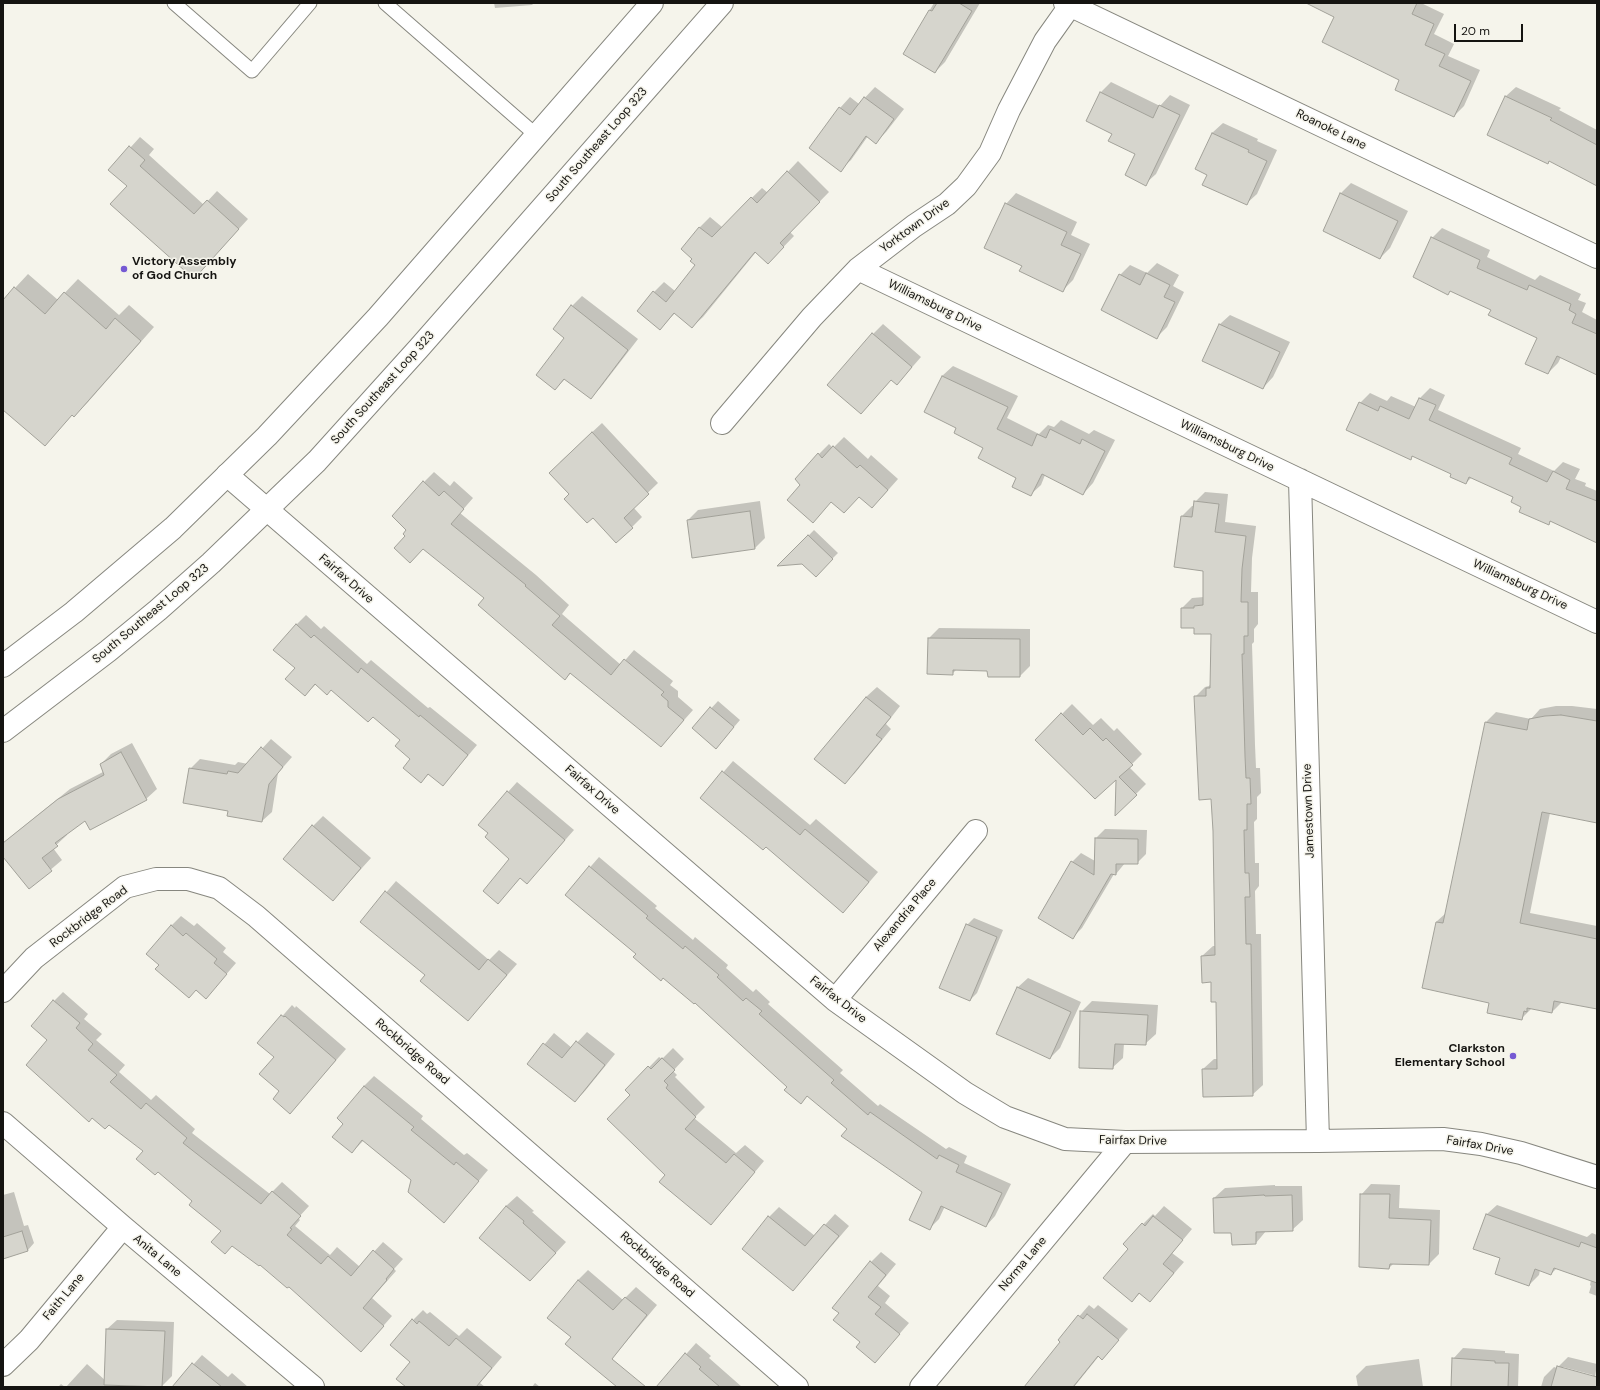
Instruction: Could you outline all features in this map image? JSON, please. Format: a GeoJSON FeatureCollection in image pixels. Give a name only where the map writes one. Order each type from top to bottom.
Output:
{"type":"FeatureCollection","features":[{"type":"Feature","properties":{"kind":"main road"},"geometry":{"type":"LineString","coordinates":[[3,666],[74,612],[156,542],[228,475],[267,436],[378,317],[652,3]]}},
{"type":"Feature","properties":{"kind":"main road","name":"South Southeast Loop 323"},"geometry":{"type":"LineString","coordinates":[[3,731],[108,651],[158,610],[211,563],[317,461],[722,3]]}},
{"type":"Feature","properties":{"kind":"main road","name":"Roanoke Lane"},"geometry":{"type":"LineString","coordinates":[[1069,4],[1597,257]]}},
{"type":"Feature","properties":{"kind":"main road","name":"Yorktown Drive"},"geometry":{"type":"LineString","coordinates":[[722,423],[812,317],[858,269],[914,226],[947,204],[966,186],[990,153],[1009,110],[1045,41],[1069,4]]}},
{"type":"Feature","properties":{"kind":"main road","name":"Williamsburg Drive"},"geometry":{"type":"LineString","coordinates":[[858,269],[1597,622]]}},
{"type":"Feature","properties":{"kind":"main road","name":"Fairfax Drive"},"geometry":{"type":"LineString","coordinates":[[228,475],[835,1000],[965,1093],[1006,1117],[1065,1140],[1125,1142],[1318,1142],[1443,1139],[1481,1144],[1560,1164],[1597,1177]]}},
{"type":"Feature","properties":{"kind":"main road","name":"Jamestown Drive"},"geometry":{"type":"LineString","coordinates":[[1300,480],[1318,1142]]}},
{"type":"Feature","properties":{"kind":"main road","name":"Alexandria Place"},"geometry":{"type":"LineString","coordinates":[[835,1000],[976,830]]}},
{"type":"Feature","properties":{"kind":"main road","name":"Rockbridge Road"},"geometry":{"type":"LineString","coordinates":[[3,991],[34,958],[125,887],[156,879],[188,879],[219,888],[256,916],[797,1387]]}},
{"type":"Feature","properties":{"kind":"main road","name":"Anita Lane"},"geometry":{"type":"LineString","coordinates":[[3,1123],[123,1227],[313,1387]]}},
{"type":"Feature","properties":{"kind":"main road","name":"Norma Lane"},"geometry":{"type":"LineString","coordinates":[[921,1387],[1125,1142]]}},
{"type":"Feature","properties":{"kind":"main road","name":"Faith Lane"},"geometry":{"type":"LineString","coordinates":[[3,1365],[29,1340],[123,1227]]}},
{"type":"Feature","properties":{"kind":"lane"},"geometry":{"type":"LineString","coordinates":[[174,3],[252,71],[310,3]]}},
{"type":"Feature","properties":{"kind":"lane"},"geometry":{"type":"LineString","coordinates":[[385,3],[536,135]]}},
{"type":"Feature","properties":{"kind":"building"},"geometry":{"type":"Polygon","coordinates":[[[937,3],[959,3],[972,11],[935,73],[903,54],[929,10],[932,11],[937,3]]]}},
{"type":"Feature","properties":{"kind":"building"},"geometry":{"type":"Polygon","coordinates":[[[1306,3],[1417,3],[1412,14],[1434,24],[1425,45],[1445,54],[1439,66],[1471,81],[1454,117],[1395,90],[1399,80],[1322,42],[1334,17],[1306,3]]]}},
{"type":"Feature","properties":{"kind":"building"},"geometry":{"type":"Polygon","coordinates":[[[1100,92],[1153,118],[1159,105],[1180,115],[1146,186],[1125,175],[1135,154],[1108,141],[1112,134],[1086,121],[1100,92]]]}},
{"type":"Feature","properties":{"kind":"building"},"geometry":{"type":"Polygon","coordinates":[[[1505,96],[1552,118],[1550,120],[1597,145],[1597,186],[1549,161],[1548,164],[1487,135],[1505,96]]]}},
{"type":"Feature","properties":{"kind":"building"},"geometry":{"type":"Polygon","coordinates":[[[864,97],[894,119],[876,144],[866,136],[841,172],[809,148],[839,107],[850,115],[864,97]]]}},
{"type":"Feature","properties":{"kind":"building"},"geometry":{"type":"Polygon","coordinates":[[[1212,133],[1249,150],[1248,152],[1267,161],[1247,205],[1202,185],[1207,175],[1195,169],[1212,133]]]}},
{"type":"Feature","properties":{"kind":"building"},"geometry":{"type":"Polygon","coordinates":[[[129,146],[145,160],[140,166],[194,214],[207,200],[239,229],[194,279],[110,204],[127,186],[108,170],[129,146]]]}},
{"type":"Feature","properties":{"kind":"building"},"geometry":{"type":"Polygon","coordinates":[[[787,171],[820,202],[780,243],[784,247],[768,264],[755,252],[692,328],[674,313],[660,330],[637,311],[653,291],[666,302],[695,265],[690,261],[692,259],[681,249],[699,227],[712,237],[751,197],[757,203],[787,171]]]}},
{"type":"Feature","properties":{"kind":"building"},"geometry":{"type":"Polygon","coordinates":[[[1340,193],[1398,221],[1380,259],[1323,231],[1340,193]]]}},
{"type":"Feature","properties":{"kind":"building"},"geometry":{"type":"Polygon","coordinates":[[[1005,203],[1067,232],[1061,245],[1081,254],[1063,292],[1019,271],[1022,266],[984,248],[1005,203]]]}},
{"type":"Feature","properties":{"kind":"building"},"geometry":{"type":"Polygon","coordinates":[[[1431,237],[1480,260],[1477,268],[1527,290],[1529,285],[1571,304],[1569,310],[1576,314],[1572,323],[1597,334],[1597,375],[1557,356],[1548,374],[1525,364],[1537,338],[1488,315],[1491,310],[1450,291],[1448,295],[1413,277],[1431,237]]]}},
{"type":"Feature","properties":{"kind":"building"},"geometry":{"type":"Polygon","coordinates":[[[1146,273],[1170,285],[1164,297],[1175,302],[1157,339],[1101,310],[1119,274],[1140,285],[1146,273]]]}},
{"type":"Feature","properties":{"kind":"building"},"geometry":{"type":"Polygon","coordinates":[[[14,287],[45,314],[64,292],[106,329],[115,318],[141,341],[74,417],[72,415],[45,446],[3,410],[3,300],[14,287]]]}},
{"type":"Feature","properties":{"kind":"building"},"geometry":{"type":"Polygon","coordinates":[[[571,305],[628,350],[591,399],[564,379],[555,390],[536,375],[564,338],[553,329],[571,305]]]}},
{"type":"Feature","properties":{"kind":"building"},"geometry":{"type":"Polygon","coordinates":[[[1219,324],[1280,352],[1263,389],[1202,361],[1219,324]]]}},
{"type":"Feature","properties":{"kind":"building"},"geometry":{"type":"Polygon","coordinates":[[[872,333],[912,367],[897,385],[891,380],[861,414],[827,385],[872,333]]]}},
{"type":"Feature","properties":{"kind":"building"},"geometry":{"type":"Polygon","coordinates":[[[942,376],[1008,407],[997,429],[1032,446],[1037,434],[1046,438],[1050,429],[1080,444],[1082,439],[1105,451],[1083,495],[1042,474],[1031,496],[1012,487],[1016,478],[978,458],[983,448],[954,433],[956,428],[924,412],[942,376]]]}},
{"type":"Feature","properties":{"kind":"building"},"geometry":{"type":"Polygon","coordinates":[[[1419,398],[1436,405],[1429,420],[1512,458],[1509,464],[1547,482],[1553,471],[1570,480],[1566,489],[1597,501],[1597,543],[1550,521],[1549,525],[1519,512],[1521,507],[1511,502],[1513,497],[1469,477],[1466,484],[1450,477],[1451,474],[1412,456],[1411,460],[1346,430],[1359,402],[1378,411],[1380,406],[1409,419],[1419,398]]]}},
{"type":"Feature","properties":{"kind":"building"},"geometry":{"type":"Polygon","coordinates":[[[592,432],[649,494],[624,518],[633,528],[616,543],[593,518],[587,523],[564,499],[569,494],[549,473],[592,432]]]}},
{"type":"Feature","properties":{"kind":"building"},"geometry":{"type":"Polygon","coordinates":[[[833,446],[857,468],[860,465],[888,490],[872,508],[859,497],[844,513],[831,502],[813,523],[787,500],[800,485],[795,479],[818,453],[822,458],[833,446]]]}},
{"type":"Feature","properties":{"kind":"building"},"geometry":{"type":"Polygon","coordinates":[[[423,481],[439,496],[444,491],[464,509],[451,524],[526,585],[525,586],[560,616],[552,625],[611,675],[624,659],[664,692],[661,695],[668,701],[668,707],[684,720],[661,747],[570,673],[565,680],[478,605],[484,598],[423,549],[410,563],[394,548],[405,536],[403,534],[406,530],[392,516],[423,481]]]}},
{"type":"Feature","properties":{"kind":"building"},"geometry":{"type":"Polygon","coordinates":[[[1194,501],[1219,504],[1215,532],[1246,536],[1242,569],[1241,602],[1248,602],[1248,636],[1244,636],[1244,654],[1242,654],[1246,778],[1250,778],[1251,804],[1247,804],[1247,830],[1244,830],[1245,873],[1249,873],[1250,897],[1245,897],[1246,944],[1251,944],[1253,1096],[1203,1097],[1202,1069],[1217,1069],[1216,1002],[1211,1002],[1211,982],[1202,983],[1201,956],[1215,955],[1213,831],[1211,799],[1199,800],[1194,696],[1206,696],[1206,688],[1210,688],[1211,634],[1194,634],[1194,628],[1181,628],[1181,608],[1194,608],[1194,606],[1203,605],[1203,571],[1174,567],[1181,516],[1192,517],[1194,501]]]}},
{"type":"Feature","properties":{"kind":"building"},"geometry":{"type":"Polygon","coordinates":[[[750,511],[755,549],[692,558],[687,520],[750,511]]]}},
{"type":"Feature","properties":{"kind":"building"},"geometry":{"type":"Polygon","coordinates":[[[808,535],[833,559],[816,577],[802,564],[777,566],[808,535]]]}},
{"type":"Feature","properties":{"kind":"building"},"geometry":{"type":"Polygon","coordinates":[[[296,624],[311,638],[314,635],[358,673],[361,668],[419,717],[420,715],[468,755],[443,786],[428,774],[421,783],[403,768],[410,759],[395,746],[400,740],[373,717],[368,722],[331,690],[327,695],[315,684],[305,696],[285,679],[295,668],[273,650],[296,624]]]}},
{"type":"Feature","properties":{"kind":"building"},"geometry":{"type":"Polygon","coordinates":[[[928,638],[1020,639],[1020,677],[988,677],[987,671],[953,670],[953,675],[927,674],[928,638]]]}},
{"type":"Feature","properties":{"kind":"building"},"geometry":{"type":"Polygon","coordinates":[[[866,697],[891,717],[876,735],[882,739],[845,784],[814,759],[866,697]]]}},
{"type":"Feature","properties":{"kind":"building"},"geometry":{"type":"Polygon","coordinates":[[[710,707],[734,727],[716,749],[692,728],[710,707]]]}},
{"type":"Feature","properties":{"kind":"building"},"geometry":{"type":"Polygon","coordinates":[[[1061,713],[1083,735],[1090,728],[1103,741],[1106,738],[1133,765],[1119,777],[1137,795],[1115,816],[1116,780],[1095,799],[1035,740],[1061,713]]]}},
{"type":"Feature","properties":{"kind":"building"},"geometry":{"type":"Polygon","coordinates":[[[1561,715],[1597,721],[1597,823],[1542,812],[1520,923],[1597,939],[1597,1009],[1554,1001],[1552,1013],[1527,1008],[1527,1012],[1524,1011],[1522,1020],[1487,1013],[1489,1003],[1422,988],[1436,922],[1443,923],[1485,722],[1527,730],[1529,719],[1561,715]]]}},
{"type":"Feature","properties":{"kind":"building"},"geometry":{"type":"Polygon","coordinates":[[[261,747],[283,767],[269,784],[262,822],[227,816],[228,811],[183,803],[189,768],[227,774],[228,771],[238,773],[261,747]]]}},
{"type":"Feature","properties":{"kind":"building"},"geometry":{"type":"Polygon","coordinates":[[[121,752],[147,800],[90,830],[85,821],[55,843],[58,846],[42,858],[52,871],[29,889],[3,857],[3,843],[58,799],[104,775],[100,764],[121,752]]]}},
{"type":"Feature","properties":{"kind":"building"},"geometry":{"type":"Polygon","coordinates":[[[722,771],[800,835],[805,829],[869,882],[843,913],[766,847],[763,850],[700,798],[722,771]]]}},
{"type":"Feature","properties":{"kind":"building"},"geometry":{"type":"Polygon","coordinates":[[[507,791],[565,840],[527,884],[520,878],[498,904],[483,891],[509,859],[485,837],[488,833],[478,825],[507,791]]]}},
{"type":"Feature","properties":{"kind":"building"},"geometry":{"type":"Polygon","coordinates":[[[312,825],[361,868],[333,901],[283,859],[312,825]]]}},
{"type":"Feature","properties":{"kind":"building"},"geometry":{"type":"Polygon","coordinates":[[[1095,838],[1138,839],[1138,864],[1116,864],[1116,875],[1111,874],[1073,939],[1038,918],[1071,861],[1094,875],[1095,838]]]}},
{"type":"Feature","properties":{"kind":"building"},"geometry":{"type":"Polygon","coordinates":[[[589,866],[648,916],[646,918],[683,949],[685,946],[719,975],[717,977],[743,1001],[746,998],[762,1011],[759,1014],[834,1080],[831,1083],[868,1115],[870,1112],[937,1159],[939,1155],[959,1165],[956,1172],[1002,1193],[986,1227],[941,1206],[930,1230],[909,1220],[922,1192],[841,1136],[847,1129],[807,1096],[801,1104],[784,1090],[787,1087],[695,1003],[694,1004],[663,978],[661,981],[633,957],[636,954],[565,895],[589,866]]]}},
{"type":"Feature","properties":{"kind":"building"},"geometry":{"type":"Polygon","coordinates":[[[385,891],[479,970],[488,959],[507,975],[468,1021],[420,981],[425,975],[360,922],[385,891]]]}},
{"type":"Feature","properties":{"kind":"building"},"geometry":{"type":"Polygon","coordinates":[[[966,924],[997,937],[970,1001],[939,988],[966,924]]]}},
{"type":"Feature","properties":{"kind":"building"},"geometry":{"type":"Polygon","coordinates":[[[171,925],[183,936],[186,933],[217,959],[214,963],[227,974],[206,999],[196,990],[189,998],[155,969],[159,965],[146,954],[171,925]]]}},
{"type":"Feature","properties":{"kind":"building"},"geometry":{"type":"Polygon","coordinates":[[[1017,987],[1071,1012],[1050,1059],[996,1034],[1017,987]]]}},
{"type":"Feature","properties":{"kind":"building"},"geometry":{"type":"Polygon","coordinates":[[[53,1000],[80,1023],[76,1028],[93,1044],[88,1050],[117,1075],[110,1082],[141,1109],[146,1103],[187,1138],[183,1143],[261,1204],[272,1191],[301,1216],[290,1228],[292,1229],[287,1235],[321,1264],[328,1256],[351,1276],[373,1250],[394,1269],[386,1279],[387,1280],[363,1308],[384,1326],[361,1352],[289,1287],[287,1288],[260,1265],[259,1266],[232,1246],[225,1254],[211,1242],[221,1231],[189,1205],[192,1201],[158,1172],[155,1175],[136,1159],[143,1151],[109,1125],[105,1129],[92,1118],[89,1122],[26,1065],[47,1040],[31,1026],[53,1000]]]}},
{"type":"Feature","properties":{"kind":"building"},"geometry":{"type":"Polygon","coordinates":[[[1080,1011],[1148,1015],[1146,1045],[1115,1044],[1113,1069],[1079,1068],[1080,1011]]]}},
{"type":"Feature","properties":{"kind":"building"},"geometry":{"type":"Polygon","coordinates":[[[281,1015],[284,1017],[285,1016],[336,1060],[290,1114],[273,1099],[279,1091],[259,1074],[274,1057],[257,1043],[281,1015]]]}},
{"type":"Feature","properties":{"kind":"building"},"geometry":{"type":"Polygon","coordinates":[[[576,1041],[605,1065],[575,1102],[527,1064],[543,1043],[562,1058],[576,1041]]]}},
{"type":"Feature","properties":{"kind":"building"},"geometry":{"type":"Polygon","coordinates":[[[662,1058],[675,1070],[664,1081],[668,1085],[666,1088],[696,1117],[685,1129],[726,1163],[734,1154],[755,1172],[711,1225],[659,1182],[665,1175],[607,1119],[630,1095],[625,1090],[648,1066],[651,1069],[662,1058]]]}},
{"type":"Feature","properties":{"kind":"building"},"geometry":{"type":"Polygon","coordinates":[[[364,1086],[414,1127],[411,1130],[454,1165],[456,1162],[479,1181],[444,1223],[408,1192],[411,1180],[362,1140],[352,1153],[332,1137],[343,1124],[337,1118],[364,1086]]]}},
{"type":"Feature","properties":{"kind":"building"},"geometry":{"type":"Polygon","coordinates":[[[1360,1194],[1390,1194],[1389,1218],[1431,1220],[1429,1265],[1390,1264],[1389,1269],[1359,1267],[1360,1194]]]}},
{"type":"Feature","properties":{"kind":"building"},"geometry":{"type":"Polygon","coordinates":[[[1292,1195],[1293,1231],[1256,1232],[1256,1244],[1232,1245],[1231,1233],[1214,1233],[1213,1198],[1292,1195]]]}},
{"type":"Feature","properties":{"kind":"building"},"geometry":{"type":"Polygon","coordinates":[[[506,1206],[524,1221],[523,1223],[556,1253],[530,1281],[479,1238],[506,1206]]]}},
{"type":"Feature","properties":{"kind":"building"},"geometry":{"type":"Polygon","coordinates":[[[1486,1214],[1579,1247],[1581,1242],[1597,1248],[1597,1283],[1554,1268],[1551,1275],[1535,1269],[1529,1286],[1495,1274],[1500,1258],[1473,1249],[1486,1214]]]}},
{"type":"Feature","properties":{"kind":"building"},"geometry":{"type":"Polygon","coordinates":[[[768,1216],[805,1246],[824,1224],[839,1236],[793,1291],[742,1249],[768,1216]]]}},
{"type":"Feature","properties":{"kind":"building"},"geometry":{"type":"Polygon","coordinates":[[[1153,1216],[1183,1240],[1163,1264],[1174,1273],[1150,1302],[1139,1293],[1132,1302],[1103,1278],[1128,1249],[1123,1244],[1142,1223],[1145,1226],[1153,1216]]]}},
{"type":"Feature","properties":{"kind":"building"},"geometry":{"type":"Polygon","coordinates":[[[22,1231],[28,1251],[3,1259],[3,1237],[22,1231]]]}},
{"type":"Feature","properties":{"kind":"building"},"geometry":{"type":"Polygon","coordinates":[[[870,1261],[886,1275],[868,1297],[881,1307],[875,1314],[900,1334],[875,1363],[856,1347],[860,1342],[833,1320],[839,1313],[832,1308],[870,1261]]]}},
{"type":"Feature","properties":{"kind":"building"},"geometry":{"type":"Polygon","coordinates":[[[578,1280],[613,1310],[625,1297],[647,1315],[612,1359],[646,1387],[617,1387],[565,1344],[571,1337],[547,1318],[578,1280]]]}},
{"type":"Feature","properties":{"kind":"building"},"geometry":{"type":"Polygon","coordinates":[[[1087,1314],[1119,1340],[1102,1360],[1098,1356],[1073,1387],[1024,1387],[1060,1342],[1058,1340],[1078,1315],[1083,1319],[1087,1314]]]}},
{"type":"Feature","properties":{"kind":"building"},"geometry":{"type":"Polygon","coordinates":[[[412,1319],[417,1324],[419,1321],[449,1346],[456,1338],[492,1368],[476,1387],[406,1387],[396,1379],[410,1362],[390,1345],[412,1319]]]}},
{"type":"Feature","properties":{"kind":"building"},"geometry":{"type":"Polygon","coordinates":[[[106,1329],[165,1331],[162,1387],[104,1385],[106,1329]]]}},
{"type":"Feature","properties":{"kind":"building"},"geometry":{"type":"Polygon","coordinates":[[[685,1353],[701,1367],[699,1369],[720,1387],[656,1387],[685,1353]]]}},
{"type":"Feature","properties":{"kind":"building"},"geometry":{"type":"Polygon","coordinates":[[[1452,1358],[1495,1361],[1495,1363],[1509,1363],[1508,1387],[1451,1387],[1452,1358]]]}},
{"type":"Feature","properties":{"kind":"building"},"geometry":{"type":"Polygon","coordinates":[[[192,1363],[222,1387],[172,1387],[192,1363]]]}},
{"type":"Feature","properties":{"kind":"building"},"geometry":{"type":"Polygon","coordinates":[[[1557,1366],[1597,1377],[1597,1387],[1551,1387],[1557,1366]]]}},
{"type":"Feature","properties":{"kind":"place","name":"Victory Assembly of God Church"},"geometry":{"type":"Point","coordinates":[124,269]}},
{"type":"Feature","properties":{"kind":"place","name":"Clarkston Elementary School"},"geometry":{"type":"Point","coordinates":[1513,1056]}}]}
